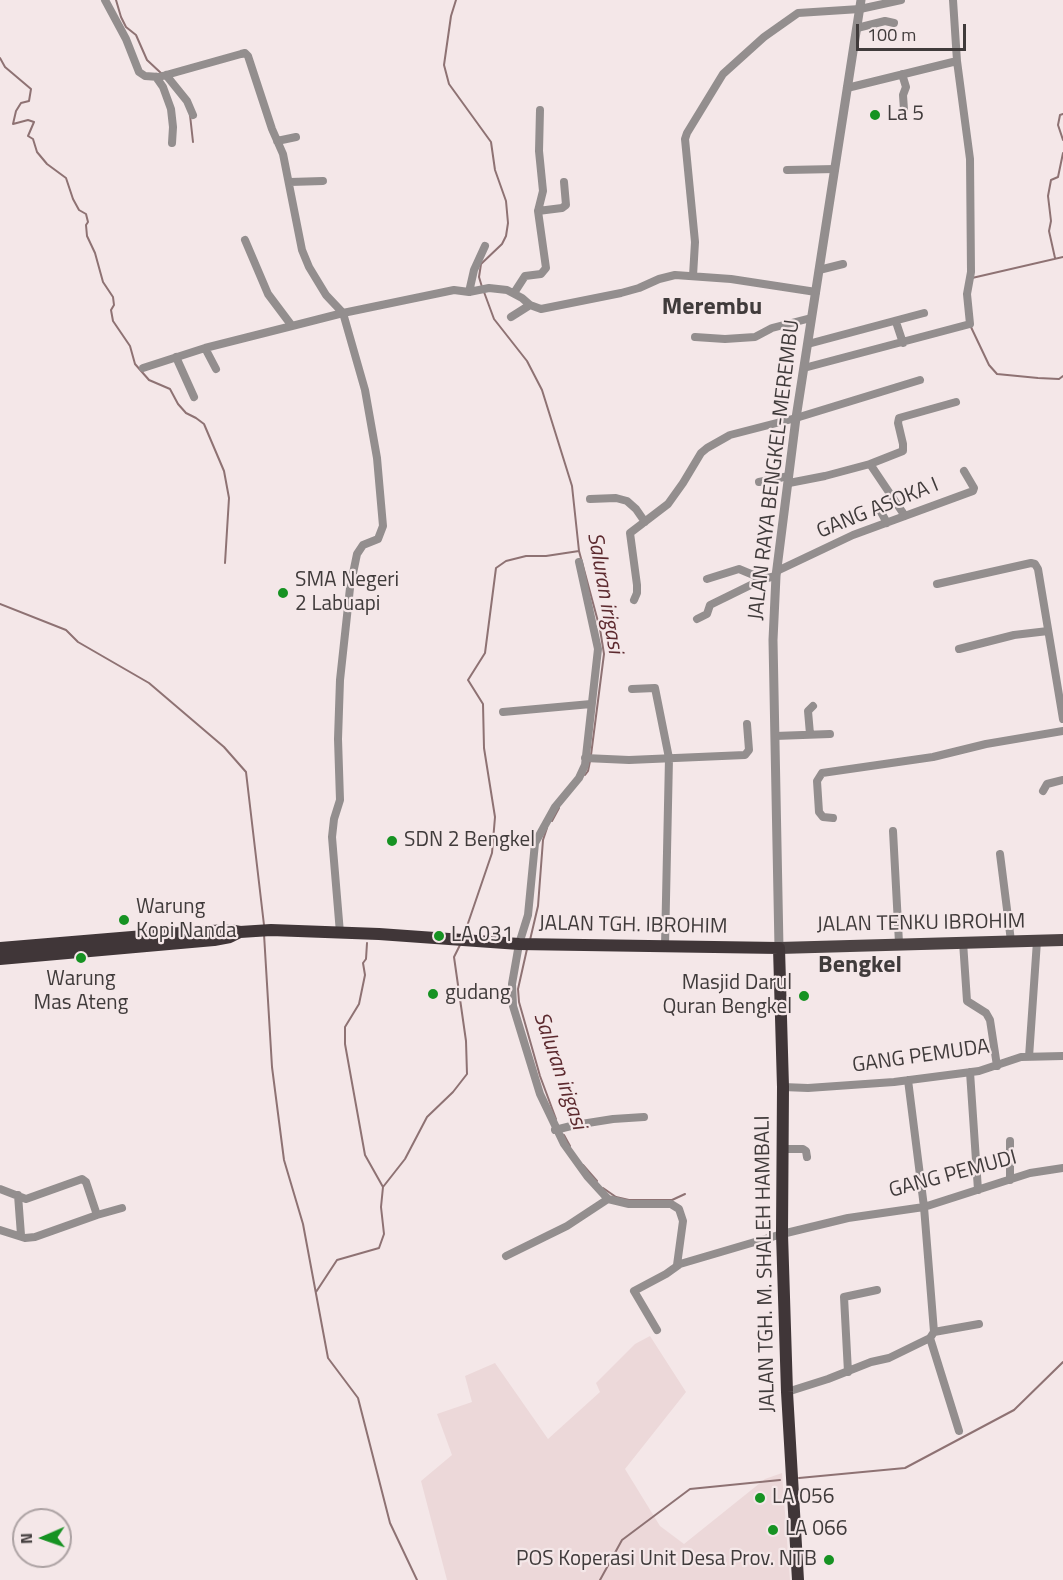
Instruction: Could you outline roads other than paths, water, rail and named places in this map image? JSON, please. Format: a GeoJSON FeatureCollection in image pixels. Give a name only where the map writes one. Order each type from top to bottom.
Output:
{"type":"FeatureCollection","features":[{"type":"Feature","properties":{"kind":"highway","name":"JALAN TGH. IBROHIM"},"geometry":{"type":"LineString","coordinates":[[246,931],[340,933],[526,944],[779,948]]}},
{"type":"Feature","properties":{"kind":"highway"},"geometry":{"type":"LineString","coordinates":[[0,948],[192,932],[246,931]]}},
{"type":"Feature","properties":{"kind":"highway"},"geometry":{"type":"LineString","coordinates":[[0,959],[214,940],[230,938],[246,931]]}},
{"type":"Feature","properties":{"kind":"highway","name":"JALAN TGH. M. SHALEH HAMBALI"},"geometry":{"type":"LineString","coordinates":[[779,948],[783,1087],[782,1234],[787,1392],[798,1580]]}},
{"type":"Feature","properties":{"kind":"main road","name":"JALAN TENKU IBROHIM"},"geometry":{"type":"LineString","coordinates":[[779,948],[1063,940]]}},
{"type":"Feature","properties":{"kind":"street"},"geometry":{"type":"LineString","coordinates":[[105,0],[126,39],[140,72],[146,76],[156,78],[246,54],[278,141],[290,182],[297,228],[309,267],[326,296],[343,313],[365,390],[377,458],[383,526],[378,539],[363,545],[357,554],[350,588],[340,680],[340,800],[334,819],[332,837],[340,933]]}},
{"type":"Feature","properties":{"kind":"street"},"geometry":{"type":"LineString","coordinates":[[693,276],[694,242],[686,139],[687,133],[719,79],[746,52],[793,15],[901,0]]}},
{"type":"Feature","properties":{"kind":"street"},"geometry":{"type":"LineString","coordinates":[[804,369],[968,326],[971,322],[967,294],[970,272],[970,159],[957,61],[953,0]]}},
{"type":"Feature","properties":{"kind":"street","name":"JALAN RAYA BENGKEL-MEREMBU"},"geometry":{"type":"LineString","coordinates":[[779,948],[773,640],[777,573],[796,418],[861,4]]}},
{"type":"Feature","properties":{"kind":"street"},"geometry":{"type":"LineString","coordinates":[[857,28],[885,21],[894,23]]}},
{"type":"Feature","properties":{"kind":"street"},"geometry":{"type":"LineString","coordinates":[[847,88],[957,61]]}},
{"type":"Feature","properties":{"kind":"street"},"geometry":{"type":"LineString","coordinates":[[902,74],[906,87],[903,95],[904,110]]}},
{"type":"Feature","properties":{"kind":"street"},"geometry":{"type":"LineString","coordinates":[[166,75],[187,101],[194,115]]}},
{"type":"Feature","properties":{"kind":"street"},"geometry":{"type":"LineString","coordinates":[[156,78],[164,87],[171,109],[172,143]]}},
{"type":"Feature","properties":{"kind":"street"},"geometry":{"type":"LineString","coordinates":[[514,293],[525,276],[541,274],[546,268],[538,211],[543,191],[539,151],[540,111]]}},
{"type":"Feature","properties":{"kind":"street"},"geometry":{"type":"LineString","coordinates":[[278,141],[296,137]]}},
{"type":"Feature","properties":{"kind":"street"},"geometry":{"type":"LineString","coordinates":[[787,170],[835,169]]}},
{"type":"Feature","properties":{"kind":"street"},"geometry":{"type":"LineString","coordinates":[[290,182],[323,181]]}},
{"type":"Feature","properties":{"kind":"street"},"geometry":{"type":"LineString","coordinates":[[538,211],[562,208],[566,205],[564,182]]}},
{"type":"Feature","properties":{"kind":"street"},"geometry":{"type":"LineString","coordinates":[[245,240],[268,294],[292,326]]}},
{"type":"Feature","properties":{"kind":"street"},"geometry":{"type":"LineString","coordinates":[[476,291],[474,270],[485,246]]}},
{"type":"Feature","properties":{"kind":"street"},"geometry":{"type":"LineString","coordinates":[[819,270],[843,264]]}},
{"type":"Feature","properties":{"kind":"street"},"geometry":{"type":"LineString","coordinates":[[143,368],[205,348],[343,313],[454,290],[476,291],[496,288],[514,293],[537,309],[621,293],[668,276],[693,276],[816,292]]}},
{"type":"Feature","properties":{"kind":"street"},"geometry":{"type":"LineString","coordinates":[[511,317],[530,305]]}},
{"type":"Feature","properties":{"kind":"street"},"geometry":{"type":"LineString","coordinates":[[808,344],[924,313]]}},
{"type":"Feature","properties":{"kind":"street"},"geometry":{"type":"LineString","coordinates":[[695,337],[725,339],[755,337],[772,328],[811,318]]}},
{"type":"Feature","properties":{"kind":"street"},"geometry":{"type":"LineString","coordinates":[[896,322],[903,343]]}},
{"type":"Feature","properties":{"kind":"street"},"geometry":{"type":"LineString","coordinates":[[205,348],[216,369]]}},
{"type":"Feature","properties":{"kind":"street"},"geometry":{"type":"LineString","coordinates":[[176,357],[194,397]]}},
{"type":"Feature","properties":{"kind":"street"},"geometry":{"type":"LineString","coordinates":[[634,600],[637,585],[630,535],[632,531],[672,500],[701,453],[714,443],[730,435],[796,418],[920,380]]}},
{"type":"Feature","properties":{"kind":"street"},"geometry":{"type":"LineString","coordinates":[[759,482],[825,476],[870,464],[903,451],[899,418],[956,402]]}},
{"type":"Feature","properties":{"kind":"street"},"geometry":{"type":"LineString","coordinates":[[870,464],[905,516]]}},
{"type":"Feature","properties":{"kind":"street","name":"GANG ASOKA I"},"geometry":{"type":"LineString","coordinates":[[696,619],[707,614],[710,605],[853,535],[973,491],[974,488],[964,471]]}},
{"type":"Feature","properties":{"kind":"street"},"geometry":{"type":"LineString","coordinates":[[590,499],[616,498],[627,501],[645,522]]}},
{"type":"Feature","properties":{"kind":"street"},"geometry":{"type":"LineString","coordinates":[[881,512],[887,523]]}},
{"type":"Feature","properties":{"kind":"street"},"geometry":{"type":"LineString","coordinates":[[579,562],[598,649],[591,704],[589,758],[579,778],[555,807],[537,837],[533,852],[526,944],[512,984],[513,1006],[540,1094],[559,1129],[564,1144],[608,1198],[629,1204],[671,1204],[679,1209],[683,1221],[682,1264]]}},
{"type":"Feature","properties":{"kind":"street"},"geometry":{"type":"LineString","coordinates":[[937,584],[1034,563],[1038,569],[1063,719]]}},
{"type":"Feature","properties":{"kind":"street"},"geometry":{"type":"LineString","coordinates":[[707,579],[739,569],[763,579]]}},
{"type":"Feature","properties":{"kind":"street"},"geometry":{"type":"LineString","coordinates":[[959,649],[1014,635],[1048,631]]}},
{"type":"Feature","properties":{"kind":"street"},"geometry":{"type":"LineString","coordinates":[[633,689],[656,688],[669,758],[665,946]]}},
{"type":"Feature","properties":{"kind":"street"},"geometry":{"type":"LineString","coordinates":[[502,712],[591,704]]}},
{"type":"Feature","properties":{"kind":"street"},"geometry":{"type":"LineString","coordinates":[[810,735],[808,711],[813,706]]}},
{"type":"Feature","properties":{"kind":"street"},"geometry":{"type":"LineString","coordinates":[[589,758],[629,760],[747,754],[749,750],[747,724]]}},
{"type":"Feature","properties":{"kind":"street"},"geometry":{"type":"LineString","coordinates":[[832,818],[823,817],[819,812],[817,781],[822,773],[933,757],[986,744],[1063,730]]}},
{"type":"Feature","properties":{"kind":"street"},"geometry":{"type":"LineString","coordinates":[[775,736],[830,735]]}},
{"type":"Feature","properties":{"kind":"street"},"geometry":{"type":"LineString","coordinates":[[1043,791],[1047,784],[1063,780]]}},
{"type":"Feature","properties":{"kind":"street"},"geometry":{"type":"LineString","coordinates":[[893,831],[899,944]]}},
{"type":"Feature","properties":{"kind":"street"},"geometry":{"type":"LineString","coordinates":[[1000,854],[1011,941]]}},
{"type":"Feature","properties":{"kind":"street"},"geometry":{"type":"LineString","coordinates":[[1029,1057],[1037,940]]}},
{"type":"Feature","properties":{"kind":"street"},"geometry":{"type":"LineString","coordinates":[[963,942],[967,1001],[986,1012],[990,1020],[997,1066]]}},
{"type":"Feature","properties":{"kind":"street","name":"GANG PEMUDA"},"geometry":{"type":"LineString","coordinates":[[783,1087],[836,1086],[908,1080],[970,1072],[1029,1057],[1063,1056]]}},
{"type":"Feature","properties":{"kind":"street"},"geometry":{"type":"LineString","coordinates":[[970,1072],[978,1190]]}},
{"type":"Feature","properties":{"kind":"street"},"geometry":{"type":"LineString","coordinates":[[908,1080],[924,1206],[932,1335],[958,1431]]}},
{"type":"Feature","properties":{"kind":"street"},"geometry":{"type":"LineString","coordinates":[[559,1129],[613,1119],[644,1117]]}},
{"type":"Feature","properties":{"kind":"street"},"geometry":{"type":"LineString","coordinates":[[1010,1141],[1010,1180]]}},
{"type":"Feature","properties":{"kind":"street"},"geometry":{"type":"LineString","coordinates":[[781,1149],[803,1149],[807,1156]]}},
{"type":"Feature","properties":{"kind":"street","name":"GANG PEMUDI"},"geometry":{"type":"LineString","coordinates":[[657,1330],[633,1291],[682,1264],[782,1234],[848,1218],[924,1206],[1030,1173],[1063,1168]]}},
{"type":"Feature","properties":{"kind":"street"},"geometry":{"type":"LineString","coordinates":[[0,1189],[26,1199],[82,1179],[86,1182],[97,1215]]}},
{"type":"Feature","properties":{"kind":"street"},"geometry":{"type":"LineString","coordinates":[[18,1195],[21,1235]]}},
{"type":"Feature","properties":{"kind":"street"},"geometry":{"type":"LineString","coordinates":[[506,1256],[567,1226],[608,1198]]}},
{"type":"Feature","properties":{"kind":"street"},"geometry":{"type":"LineString","coordinates":[[0,1230],[25,1238],[35,1237],[122,1208]]}},
{"type":"Feature","properties":{"kind":"street"},"geometry":{"type":"LineString","coordinates":[[848,1372],[844,1297],[877,1290]]}},
{"type":"Feature","properties":{"kind":"street"},"geometry":{"type":"LineString","coordinates":[[787,1392],[893,1356],[932,1335],[979,1324]]}},
{"type":"Feature","properties":{"kind":"waterway"},"geometry":{"type":"LineString","coordinates":[[116,0],[126,27],[136,35],[147,60],[162,74]]}},
{"type":"Feature","properties":{"kind":"waterway","name":"Saluran irigasi"},"geometry":{"type":"LineString","coordinates":[[456,0],[451,16],[444,65],[449,84],[491,142],[495,170],[506,201],[508,223],[502,244],[481,264],[479,277],[482,287]]}},
{"type":"Feature","properties":{"kind":"waterway"},"geometry":{"type":"LineString","coordinates":[[0,58],[5,67],[31,89],[29,101],[21,103],[16,111],[13,124],[28,120],[34,122],[28,136],[33,139],[37,152],[47,164],[66,178],[79,210],[86,214],[87,236],[95,253],[103,282],[113,297],[114,305],[111,310],[113,321],[130,346],[135,364],[149,380],[170,389],[186,413],[204,424],[224,471],[229,498],[225,563]]}},
{"type":"Feature","properties":{"kind":"waterway"},"geometry":{"type":"LineString","coordinates":[[1063,114],[1060,115],[1058,125],[1063,140]]}},
{"type":"Feature","properties":{"kind":"waterway"},"geometry":{"type":"LineString","coordinates":[[190,115],[193,142]]}},
{"type":"Feature","properties":{"kind":"waterway"},"geometry":{"type":"LineString","coordinates":[[1055,258],[1049,231],[1051,221],[1048,196],[1051,180],[1058,177],[1063,153]]}},
{"type":"Feature","properties":{"kind":"waterway"},"geometry":{"type":"LineString","coordinates":[[972,278],[1063,257]]}},
{"type":"Feature","properties":{"kind":"waterway","name":"Saluran irigasi"},"geometry":{"type":"LineString","coordinates":[[484,292],[494,319],[527,361],[542,390],[572,486],[579,551],[600,629],[604,654],[591,755]]}},
{"type":"Feature","properties":{"kind":"waterway"},"geometry":{"type":"LineString","coordinates":[[970,325],[989,365],[997,374],[1059,379],[1063,376]]}},
{"type":"Feature","properties":{"kind":"waterway"},"geometry":{"type":"LineString","coordinates":[[464,935],[492,853],[495,817],[484,748],[483,704],[468,680],[485,653],[496,568],[506,561],[526,556],[546,556],[579,551]]}},
{"type":"Feature","properties":{"kind":"waterway"},"geometry":{"type":"LineString","coordinates":[[0,604],[66,630],[78,642],[149,683],[224,747],[246,772],[264,925]]}},
{"type":"Feature","properties":{"kind":"waterway","name":"Saluran irigasi"},"geometry":{"type":"LineString","coordinates":[[585,775],[590,761]]}},
{"type":"Feature","properties":{"kind":"waterway","name":"Saluran irigasi"},"geometry":{"type":"LineString","coordinates":[[552,821],[559,808]]}},
{"type":"Feature","properties":{"kind":"waterway","name":"Saluran irigasi"},"geometry":{"type":"LineString","coordinates":[[530,940],[538,906],[543,840],[547,828]]}},
{"type":"Feature","properties":{"kind":"waterway"},"geometry":{"type":"LineString","coordinates":[[264,934],[272,1067],[284,1160],[303,1224],[328,1358],[358,1398],[390,1523],[417,1580]]}},
{"type":"Feature","properties":{"kind":"waterway"},"geometry":{"type":"LineString","coordinates":[[367,943],[366,959],[363,963],[365,975],[359,1004],[345,1027],[345,1044],[365,1155],[383,1187]]}},
{"type":"Feature","properties":{"kind":"waterway"},"geometry":{"type":"LineString","coordinates":[[316,1292],[337,1260],[379,1248],[384,1234],[381,1207],[383,1187],[405,1159],[427,1117],[453,1092],[467,1074],[466,1041],[454,957],[461,943]]}},
{"type":"Feature","properties":{"kind":"waterway","name":"Saluran irigasi"},"geometry":{"type":"LineString","coordinates":[[527,949],[518,989],[519,1002],[540,1076],[556,1119]]}},
{"type":"Feature","properties":{"kind":"waterway","name":"Saluran irigasi"},"geometry":{"type":"LineString","coordinates":[[564,1135],[570,1146]]}},
{"type":"Feature","properties":{"kind":"waterway","name":"Saluran irigasi"},"geometry":{"type":"LineString","coordinates":[[583,1165],[597,1181]]}},
{"type":"Feature","properties":{"kind":"waterway","name":"Saluran irigasi"},"geometry":{"type":"LineString","coordinates":[[603,1188],[616,1197],[629,1200],[672,1200],[685,1194]]}},
{"type":"Feature","properties":{"kind":"waterway"},"geometry":{"type":"LineString","coordinates":[[799,1478],[905,1468],[1014,1410],[1063,1362]]}},
{"type":"Feature","properties":{"kind":"waterway"},"geometry":{"type":"LineString","coordinates":[[600,1580],[622,1540],[690,1489],[780,1480]]}},
{"type":"Feature","properties":{"kind":"place","name":"La 5"},"geometry":{"type":"Point","coordinates":[875,115]}},
{"type":"Feature","properties":{"kind":"place","name":"SMA Negeri 2 Labuapi"},"geometry":{"type":"Point","coordinates":[283,593]}},
{"type":"Feature","properties":{"kind":"place","name":"SDN 2 Bengkel"},"geometry":{"type":"Point","coordinates":[392,841]}},
{"type":"Feature","properties":{"kind":"place","name":"Warung Kopi Nanda"},"geometry":{"type":"Point","coordinates":[124,920]}},
{"type":"Feature","properties":{"kind":"place","name":"LA 031"},"geometry":{"type":"Point","coordinates":[439,936]}},
{"type":"Feature","properties":{"kind":"place","name":"Warung Mas Ateng"},"geometry":{"type":"Point","coordinates":[81,958]}},
{"type":"Feature","properties":{"kind":"place","name":"gudang"},"geometry":{"type":"Point","coordinates":[433,994]}},
{"type":"Feature","properties":{"kind":"place","name":"Masjid Darul Quran Bengkel"},"geometry":{"type":"Point","coordinates":[804,996]}},
{"type":"Feature","properties":{"kind":"place","name":"LA 056"},"geometry":{"type":"Point","coordinates":[760,1498]}},
{"type":"Feature","properties":{"kind":"place","name":"LA 066"},"geometry":{"type":"Point","coordinates":[773,1530]}},
{"type":"Feature","properties":{"kind":"place","name":"POS Koperasi Unit Desa Prov. NTB"},"geometry":{"type":"Point","coordinates":[829,1560]}},
{"type":"Feature","properties":{"kind":"district","name":"Merembu"},"geometry":{"type":"Point","coordinates":[712,308]}},
{"type":"Feature","properties":{"kind":"district","name":"Bengkel"},"geometry":{"type":"Point","coordinates":[860,966]}}]}
